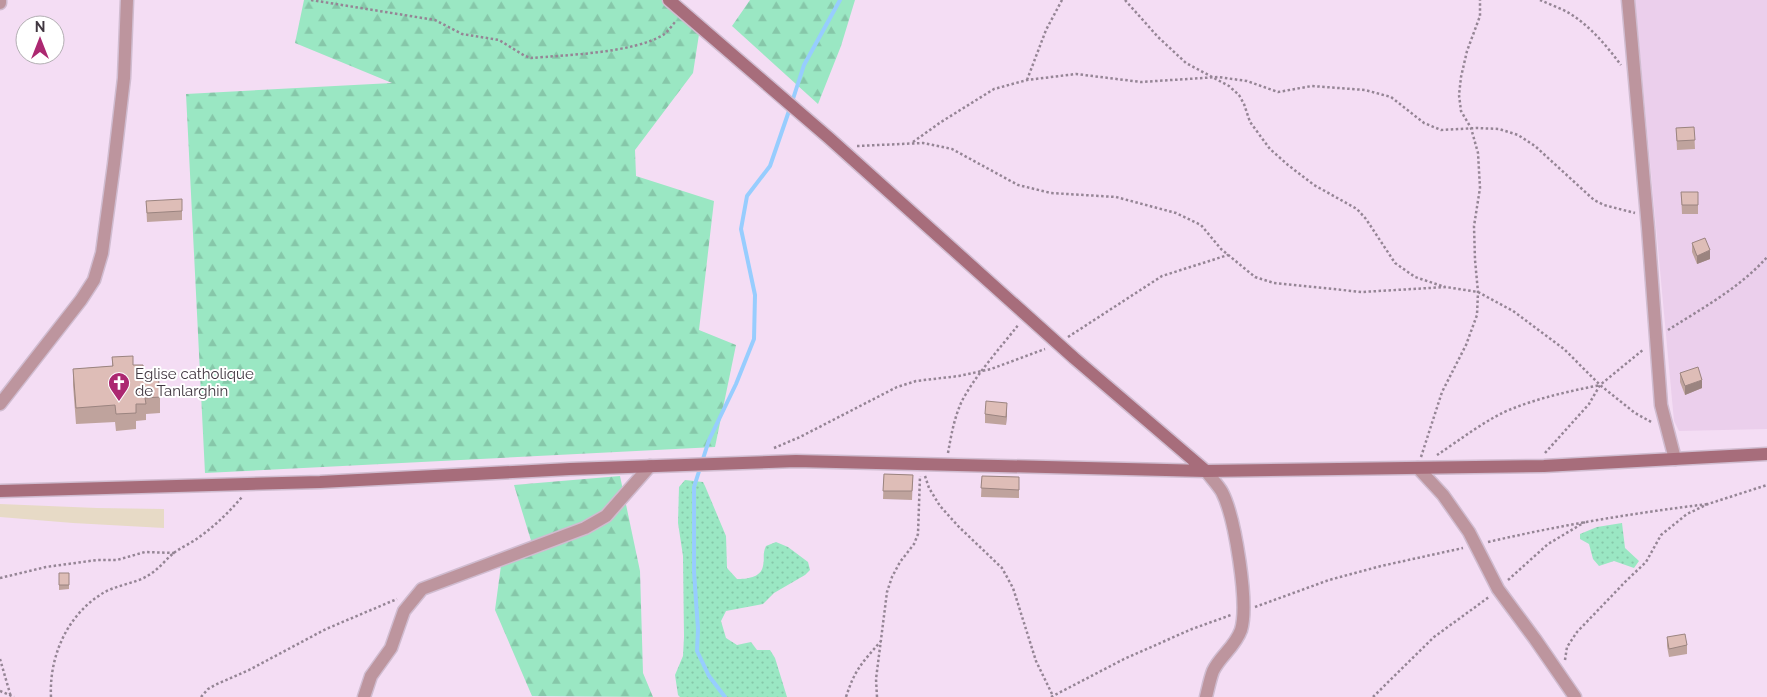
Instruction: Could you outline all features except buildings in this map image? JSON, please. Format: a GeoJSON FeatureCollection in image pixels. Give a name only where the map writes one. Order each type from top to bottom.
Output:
{"type":"FeatureCollection","features":[{"type":"Feature","properties":{"kind":"street"},"geometry":{"type":"LineString","coordinates":[[0,404],[81,300],[94,280],[102,253],[114,164],[124,78],[127,0]]}},
{"type":"Feature","properties":{"kind":"street"},"geometry":{"type":"LineString","coordinates":[[669,0],[840,148],[1026,315],[1206,472],[1222,491],[1228,507],[1240,560],[1245,611],[1237,640],[1213,670],[1206,697]]}},
{"type":"Feature","properties":{"kind":"street"},"geometry":{"type":"LineString","coordinates":[[1628,0],[1661,405],[1675,459]]}},
{"type":"Feature","properties":{"kind":"street"},"geometry":{"type":"LineString","coordinates":[[0,491],[253,484],[796,461],[1206,472],[1544,466],[1767,454]]}},
{"type":"Feature","properties":{"kind":"street"},"geometry":{"type":"LineString","coordinates":[[364,697],[371,676],[391,648],[404,611],[422,589],[585,528],[606,516],[650,466]]}},
{"type":"Feature","properties":{"kind":"street"},"geometry":{"type":"LineString","coordinates":[[1418,468],[1443,496],[1469,532],[1498,589],[1574,697]]}},
{"type":"Feature","properties":{"kind":"path"},"geometry":{"type":"LineString","coordinates":[[311,0],[435,20],[462,34],[499,40],[531,58],[614,50],[644,43],[664,34],[683,12]]}},
{"type":"Feature","properties":{"kind":"path"},"geometry":{"type":"LineString","coordinates":[[1027,80],[1046,30],[1062,0]]}},
{"type":"Feature","properties":{"kind":"path"},"geometry":{"type":"LineString","coordinates":[[1125,0],[1158,38],[1186,63],[1229,86],[1239,95],[1250,122],[1276,154],[1314,185],[1357,209],[1366,219],[1395,264],[1415,277],[1446,287],[1478,292],[1513,311],[1564,349],[1600,385],[1635,413],[1667,432]]}},
{"type":"Feature","properties":{"kind":"path"},"geometry":{"type":"LineString","coordinates":[[1418,468],[1442,392],[1469,337],[1476,315],[1478,292],[1474,226],[1480,188],[1478,153],[1471,128],[1461,111],[1459,95],[1468,51],[1480,16],[1480,0]]}},
{"type":"Feature","properties":{"kind":"path"},"geometry":{"type":"LineString","coordinates":[[1540,0],[1568,13],[1606,44],[1636,84]]}},
{"type":"Feature","properties":{"kind":"path"},"geometry":{"type":"LineString","coordinates":[[912,143],[941,122],[994,89],[1027,80],[1076,74],[1141,82],[1213,77],[1247,82],[1278,92],[1312,86],[1365,90],[1391,97],[1424,123],[1441,130],[1499,129],[1518,135],[1535,146],[1594,200],[1647,216]]}},
{"type":"Feature","properties":{"kind":"path"},"geometry":{"type":"LineString","coordinates":[[840,148],[923,143],[952,149],[1018,185],[1051,193],[1116,198],[1176,213],[1200,225],[1228,255],[1255,277],[1274,283],[1362,292],[1446,287]]}},
{"type":"Feature","properties":{"kind":"path"},"geometry":{"type":"LineString","coordinates":[[766,452],[896,387],[916,381],[959,376],[991,369],[1058,343],[1162,276],[1228,255]]}},
{"type":"Feature","properties":{"kind":"path"},"geometry":{"type":"LineString","coordinates":[[945,465],[956,418],[962,402],[982,371],[1026,315]]}},
{"type":"Feature","properties":{"kind":"path"},"geometry":{"type":"LineString","coordinates":[[1418,468],[1479,427],[1512,408],[1559,393],[1600,385]]}},
{"type":"Feature","properties":{"kind":"path"},"geometry":{"type":"LineString","coordinates":[[877,697],[876,679],[887,592],[900,562],[914,544],[918,534],[920,464]]}},
{"type":"Feature","properties":{"kind":"path"},"geometry":{"type":"LineString","coordinates":[[920,464],[929,488],[940,506],[1002,568],[1006,575],[1013,588],[1036,661],[1053,697],[1133,655],[1192,629],[1328,580],[1546,528],[1708,504]]}},
{"type":"Feature","properties":{"kind":"path"},"geometry":{"type":"LineString","coordinates":[[52,697],[54,665],[61,640],[69,625],[100,594],[148,576],[175,553],[198,538],[229,512],[253,484]]}},
{"type":"Feature","properties":{"kind":"path"},"geometry":{"type":"LineString","coordinates":[[1563,679],[1567,647],[1577,632],[1646,562],[1662,535],[1687,514],[1708,504],[1767,485]]}},
{"type":"Feature","properties":{"kind":"path"},"geometry":{"type":"LineString","coordinates":[[1373,697],[1434,638],[1471,612],[1548,544],[1587,522]]}},
{"type":"Feature","properties":{"kind":"path"},"geometry":{"type":"LineString","coordinates":[[0,578],[46,567],[97,560],[117,560],[145,552],[175,553]]}},
{"type":"Feature","properties":{"kind":"path"},"geometry":{"type":"LineString","coordinates":[[201,697],[208,689],[215,685],[249,670],[326,629],[422,589]]}},
{"type":"Feature","properties":{"kind":"path"},"geometry":{"type":"LineString","coordinates":[[846,697],[858,667],[882,640]]}},
{"type":"Feature","properties":{"kind":"path"},"geometry":{"type":"LineString","coordinates":[[0,659],[12,696]]}},
{"type":"Feature","properties":{"kind":"path"},"geometry":{"type":"LineString","coordinates":[[0,691],[12,696]]}},
{"type":"Feature","properties":{"kind":"shaded area"},"geometry":{"type":"Polygon","coordinates":[[[1635,0],[1767,0],[1767,429],[1679,431],[1674,421],[1635,0]]]}},
{"type":"Feature","properties":{"kind":"shaded area"},"geometry":{"type":"Polygon","coordinates":[[[0,504],[164,509],[164,528],[0,517],[0,504]]]}},
{"type":"Feature","properties":{"kind":"green space"},"geometry":{"type":"Polygon","coordinates":[[[304,0],[665,0],[700,28],[693,73],[635,150],[636,176],[714,201],[699,330],[736,345],[715,447],[205,473],[186,94],[392,83],[295,43],[304,0]]]}},
{"type":"Feature","properties":{"kind":"green space"},"geometry":{"type":"Polygon","coordinates":[[[750,0],[855,0],[841,46],[818,104],[732,26],[750,0]]]}},
{"type":"Feature","properties":{"kind":"green space"},"geometry":{"type":"Polygon","coordinates":[[[620,476],[640,571],[643,673],[653,697],[532,696],[495,610],[502,558],[533,547],[514,485],[620,476]]]}},
{"type":"Feature","properties":{"kind":"green space"},"geometry":{"type":"Polygon","coordinates":[[[685,480],[703,482],[726,536],[727,568],[737,579],[749,578],[759,573],[762,570],[766,546],[776,542],[788,547],[808,562],[810,570],[805,575],[774,593],[763,604],[726,611],[721,621],[726,638],[737,645],[751,642],[757,650],[770,650],[775,658],[787,697],[680,697],[678,695],[675,675],[683,656],[684,637],[683,556],[678,523],[679,487],[685,480]]]}},
{"type":"Feature","properties":{"kind":"green space"},"geometry":{"type":"Polygon","coordinates":[[[1622,523],[1625,548],[1639,561],[1634,568],[1614,561],[1599,566],[1593,559],[1589,544],[1580,539],[1580,534],[1597,527],[1622,523]]]}},
{"type":"Feature","properties":{"kind":"waterway"},"geometry":{"type":"LineString","coordinates":[[792,102],[804,65],[840,0]]}},
{"type":"Feature","properties":{"kind":"waterway"},"geometry":{"type":"LineString","coordinates":[[725,697],[709,676],[697,651],[698,629],[694,572],[694,487],[709,440],[736,384],[754,339],[755,295],[741,229],[747,196],[770,166],[790,108]]}},
{"type":"Feature","properties":{"kind":"place","name":"Eglise catholique de Tanlarghin"},"geometry":{"type":"Point","coordinates":[119,402]}}]}
